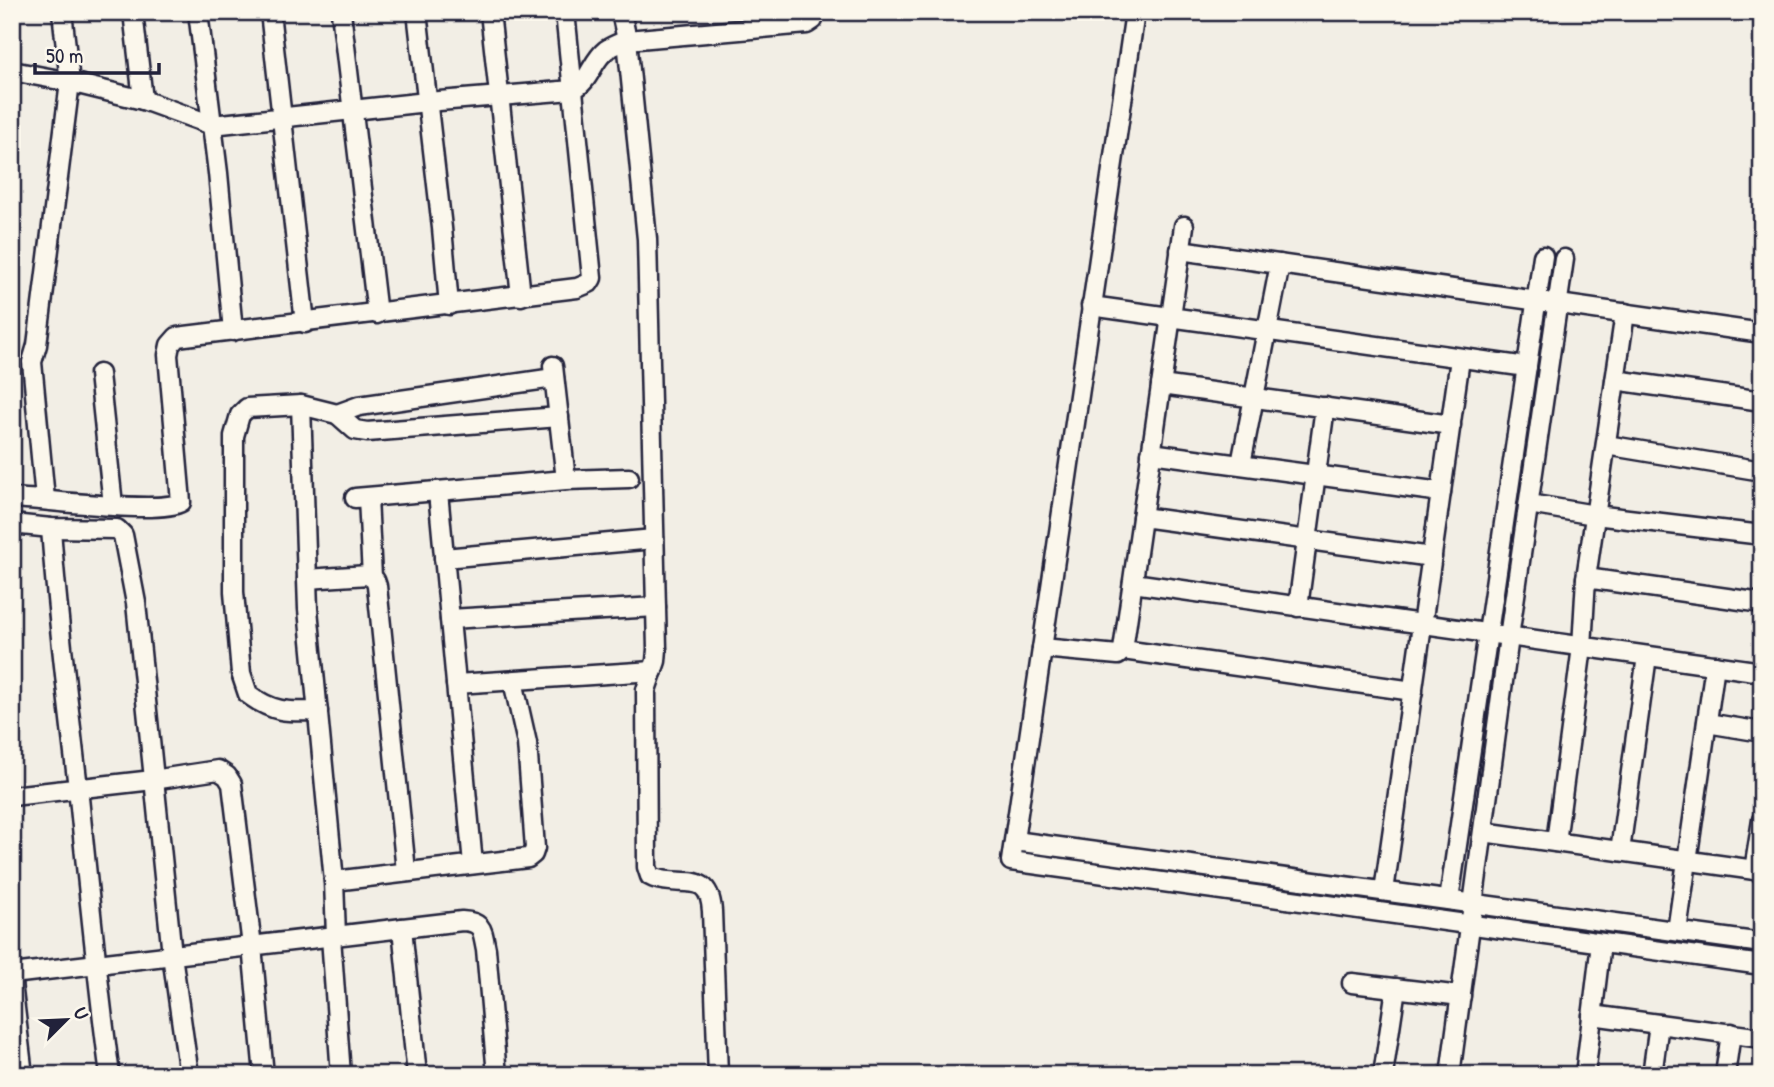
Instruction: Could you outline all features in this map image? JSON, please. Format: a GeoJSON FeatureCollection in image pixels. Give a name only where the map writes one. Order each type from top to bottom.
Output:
{"type":"FeatureCollection","features":[{"type":"Feature","properties":{"kind":"street"},"geometry":{"type":"LineString","coordinates":[[45,499],[32,362],[39,331],[70,82],[62,12]]}},
{"type":"Feature","properties":{"kind":"street"},"geometry":{"type":"LineString","coordinates":[[133,12],[143,100]]}},
{"type":"Feature","properties":{"kind":"street"},"geometry":{"type":"LineString","coordinates":[[198,12],[233,331]]}},
{"type":"Feature","properties":{"kind":"street"},"geometry":{"type":"LineString","coordinates":[[270,12],[305,323]]}},
{"type":"Feature","properties":{"kind":"street"},"geometry":{"type":"LineString","coordinates":[[341,12],[377,314]]}},
{"type":"Feature","properties":{"kind":"street"},"geometry":{"type":"LineString","coordinates":[[417,12],[449,305]]}},
{"type":"Feature","properties":{"kind":"street"},"geometry":{"type":"LineString","coordinates":[[490,12],[520,296]]}},
{"type":"Feature","properties":{"kind":"street"},"geometry":{"type":"LineString","coordinates":[[12,498],[45,499],[69,504],[169,506],[181,502],[168,349],[174,339],[182,335],[305,323],[584,287],[592,278],[565,12]]}},
{"type":"Feature","properties":{"kind":"street"},"geometry":{"type":"LineString","coordinates":[[621,12],[627,40],[647,239],[657,649],[646,690],[647,867],[654,878],[697,883],[709,893],[712,911],[718,1075]]}},
{"type":"Feature","properties":{"kind":"street"},"geometry":{"type":"LineString","coordinates":[[12,71],[143,100],[212,125],[572,90],[587,79],[598,58],[606,50],[627,40],[807,24],[813,20],[816,12]]}},
{"type":"Feature","properties":{"kind":"street"},"geometry":{"type":"LineString","coordinates":[[1135,12],[1011,861],[1762,965]]}},
{"type":"Feature","properties":{"kind":"street"},"geometry":{"type":"LineString","coordinates":[[1042,648],[1118,656],[1124,650],[1184,226]]}},
{"type":"Feature","properties":{"kind":"street"},"geometry":{"type":"LineString","coordinates":[[1180,250],[1762,333]]}},
{"type":"Feature","properties":{"kind":"street"},"geometry":{"type":"LineString","coordinates":[[1449,900],[1543,256]]}},
{"type":"Feature","properties":{"kind":"street"},"geometry":{"type":"LineString","coordinates":[[1450,1075],[1564,258]]}},
{"type":"Feature","properties":{"kind":"street"},"geometry":{"type":"LineString","coordinates":[[1241,464],[1280,264]]}},
{"type":"Feature","properties":{"kind":"street"},"geometry":{"type":"LineString","coordinates":[[1091,306],[1527,367]]}},
{"type":"Feature","properties":{"kind":"street"},"geometry":{"type":"LineString","coordinates":[[1556,842],[1582,647],[1586,578],[1625,313]]}},
{"type":"Feature","properties":{"kind":"street"},"geometry":{"type":"LineString","coordinates":[[1384,891],[1460,359]]}},
{"type":"Feature","properties":{"kind":"street"},"geometry":{"type":"LineString","coordinates":[[337,414],[359,405],[553,372],[566,480]]}},
{"type":"Feature","properties":{"kind":"street"},"geometry":{"type":"LineString","coordinates":[[99,374],[113,505]]}},
{"type":"Feature","properties":{"kind":"street"},"geometry":{"type":"LineString","coordinates":[[1615,380],[1762,401]]}},
{"type":"Feature","properties":{"kind":"street"},"geometry":{"type":"LineString","coordinates":[[1161,385],[1451,425]]}},
{"type":"Feature","properties":{"kind":"street"},"geometry":{"type":"LineString","coordinates":[[318,711],[274,710],[248,694],[241,673],[234,593],[234,436],[237,423],[247,408],[301,405],[337,414],[355,430],[367,432],[559,417]]}},
{"type":"Feature","properties":{"kind":"street"},"geometry":{"type":"LineString","coordinates":[[301,405],[307,579],[334,881],[333,936],[341,1075]]}},
{"type":"Feature","properties":{"kind":"street"},"geometry":{"type":"LineString","coordinates":[[1298,607],[1325,407]]}},
{"type":"Feature","properties":{"kind":"street"},"geometry":{"type":"LineString","coordinates":[[1606,445],[1762,471]]}},
{"type":"Feature","properties":{"kind":"street"},"geometry":{"type":"LineString","coordinates":[[1151,453],[1441,492]]}},
{"type":"Feature","properties":{"kind":"street"},"geometry":{"type":"LineString","coordinates":[[406,871],[377,586],[372,577],[362,498],[566,480],[629,478]]}},
{"type":"Feature","properties":{"kind":"street"},"geometry":{"type":"LineString","coordinates":[[438,492],[473,864]]}},
{"type":"Feature","properties":{"kind":"street"},"geometry":{"type":"LineString","coordinates":[[1529,504],[1595,515],[1762,535]]}},
{"type":"Feature","properties":{"kind":"street"},"geometry":{"type":"LineString","coordinates":[[1142,517],[1432,557]]}},
{"type":"Feature","properties":{"kind":"street"},"geometry":{"type":"LineString","coordinates":[[12,524],[51,528],[117,528],[123,535],[136,603],[172,955],[189,1075]]}},
{"type":"Feature","properties":{"kind":"street"},"geometry":{"type":"LineString","coordinates":[[51,528],[94,963],[110,1075]]}},
{"type":"Feature","properties":{"kind":"street"},"geometry":{"type":"LineString","coordinates":[[444,558],[654,538]]}},
{"type":"Feature","properties":{"kind":"street"},"geometry":{"type":"LineString","coordinates":[[307,579],[368,575],[372,577]]}},
{"type":"Feature","properties":{"kind":"street"},"geometry":{"type":"LineString","coordinates":[[1586,578],[1762,603]]}},
{"type":"Feature","properties":{"kind":"street"},"geometry":{"type":"LineString","coordinates":[[1133,583],[1762,672]]}},
{"type":"Feature","properties":{"kind":"street"},"geometry":{"type":"LineString","coordinates":[[450,619],[656,607]]}},
{"type":"Feature","properties":{"kind":"street"},"geometry":{"type":"LineString","coordinates":[[1124,650],[1413,691]]}},
{"type":"Feature","properties":{"kind":"street"},"geometry":{"type":"LineString","coordinates":[[1620,851],[1647,656]]}},
{"type":"Feature","properties":{"kind":"street"},"geometry":{"type":"LineString","coordinates":[[1677,931],[1715,665]]}},
{"type":"Feature","properties":{"kind":"street"},"geometry":{"type":"LineString","coordinates":[[456,684],[653,671]]}},
{"type":"Feature","properties":{"kind":"street"},"geometry":{"type":"LineString","coordinates":[[334,881],[528,858],[533,854],[535,848],[527,743],[513,681]]}},
{"type":"Feature","properties":{"kind":"street"},"geometry":{"type":"LineString","coordinates":[[1707,723],[1762,732]]}},
{"type":"Feature","properties":{"kind":"street"},"geometry":{"type":"LineString","coordinates":[[12,796],[218,770],[227,776],[232,785],[252,946],[264,1075]]}},
{"type":"Feature","properties":{"kind":"street"},"geometry":{"type":"LineString","coordinates":[[1483,832],[1758,871],[1762,820]]}},
{"type":"Feature","properties":{"kind":"street"},"geometry":{"type":"LineString","coordinates":[[1015,841],[1762,943]]}},
{"type":"Feature","properties":{"kind":"street"},"geometry":{"type":"LineString","coordinates":[[12,974],[474,921],[479,924],[486,950],[497,1075]]}},
{"type":"Feature","properties":{"kind":"street"},"geometry":{"type":"LineString","coordinates":[[402,928],[417,1075]]}},
{"type":"Feature","properties":{"kind":"street"},"geometry":{"type":"LineString","coordinates":[[1584,1075],[1601,943]]}},
{"type":"Feature","properties":{"kind":"street"},"geometry":{"type":"LineString","coordinates":[[12,983],[23,1075]]}},
{"type":"Feature","properties":{"kind":"street"},"geometry":{"type":"LineString","coordinates":[[1352,983],[1461,996]]}},
{"type":"Feature","properties":{"kind":"street"},"geometry":{"type":"LineString","coordinates":[[1383,1075],[1396,988]]}},
{"type":"Feature","properties":{"kind":"street"},"geometry":{"type":"LineString","coordinates":[[1592,1015],[1762,1038]]}},
{"type":"Feature","properties":{"kind":"street"},"geometry":{"type":"LineString","coordinates":[[1652,1075],[1658,1024]]}},
{"type":"Feature","properties":{"kind":"street"},"geometry":{"type":"LineString","coordinates":[[1725,1075],[1731,1033]]}}]}
